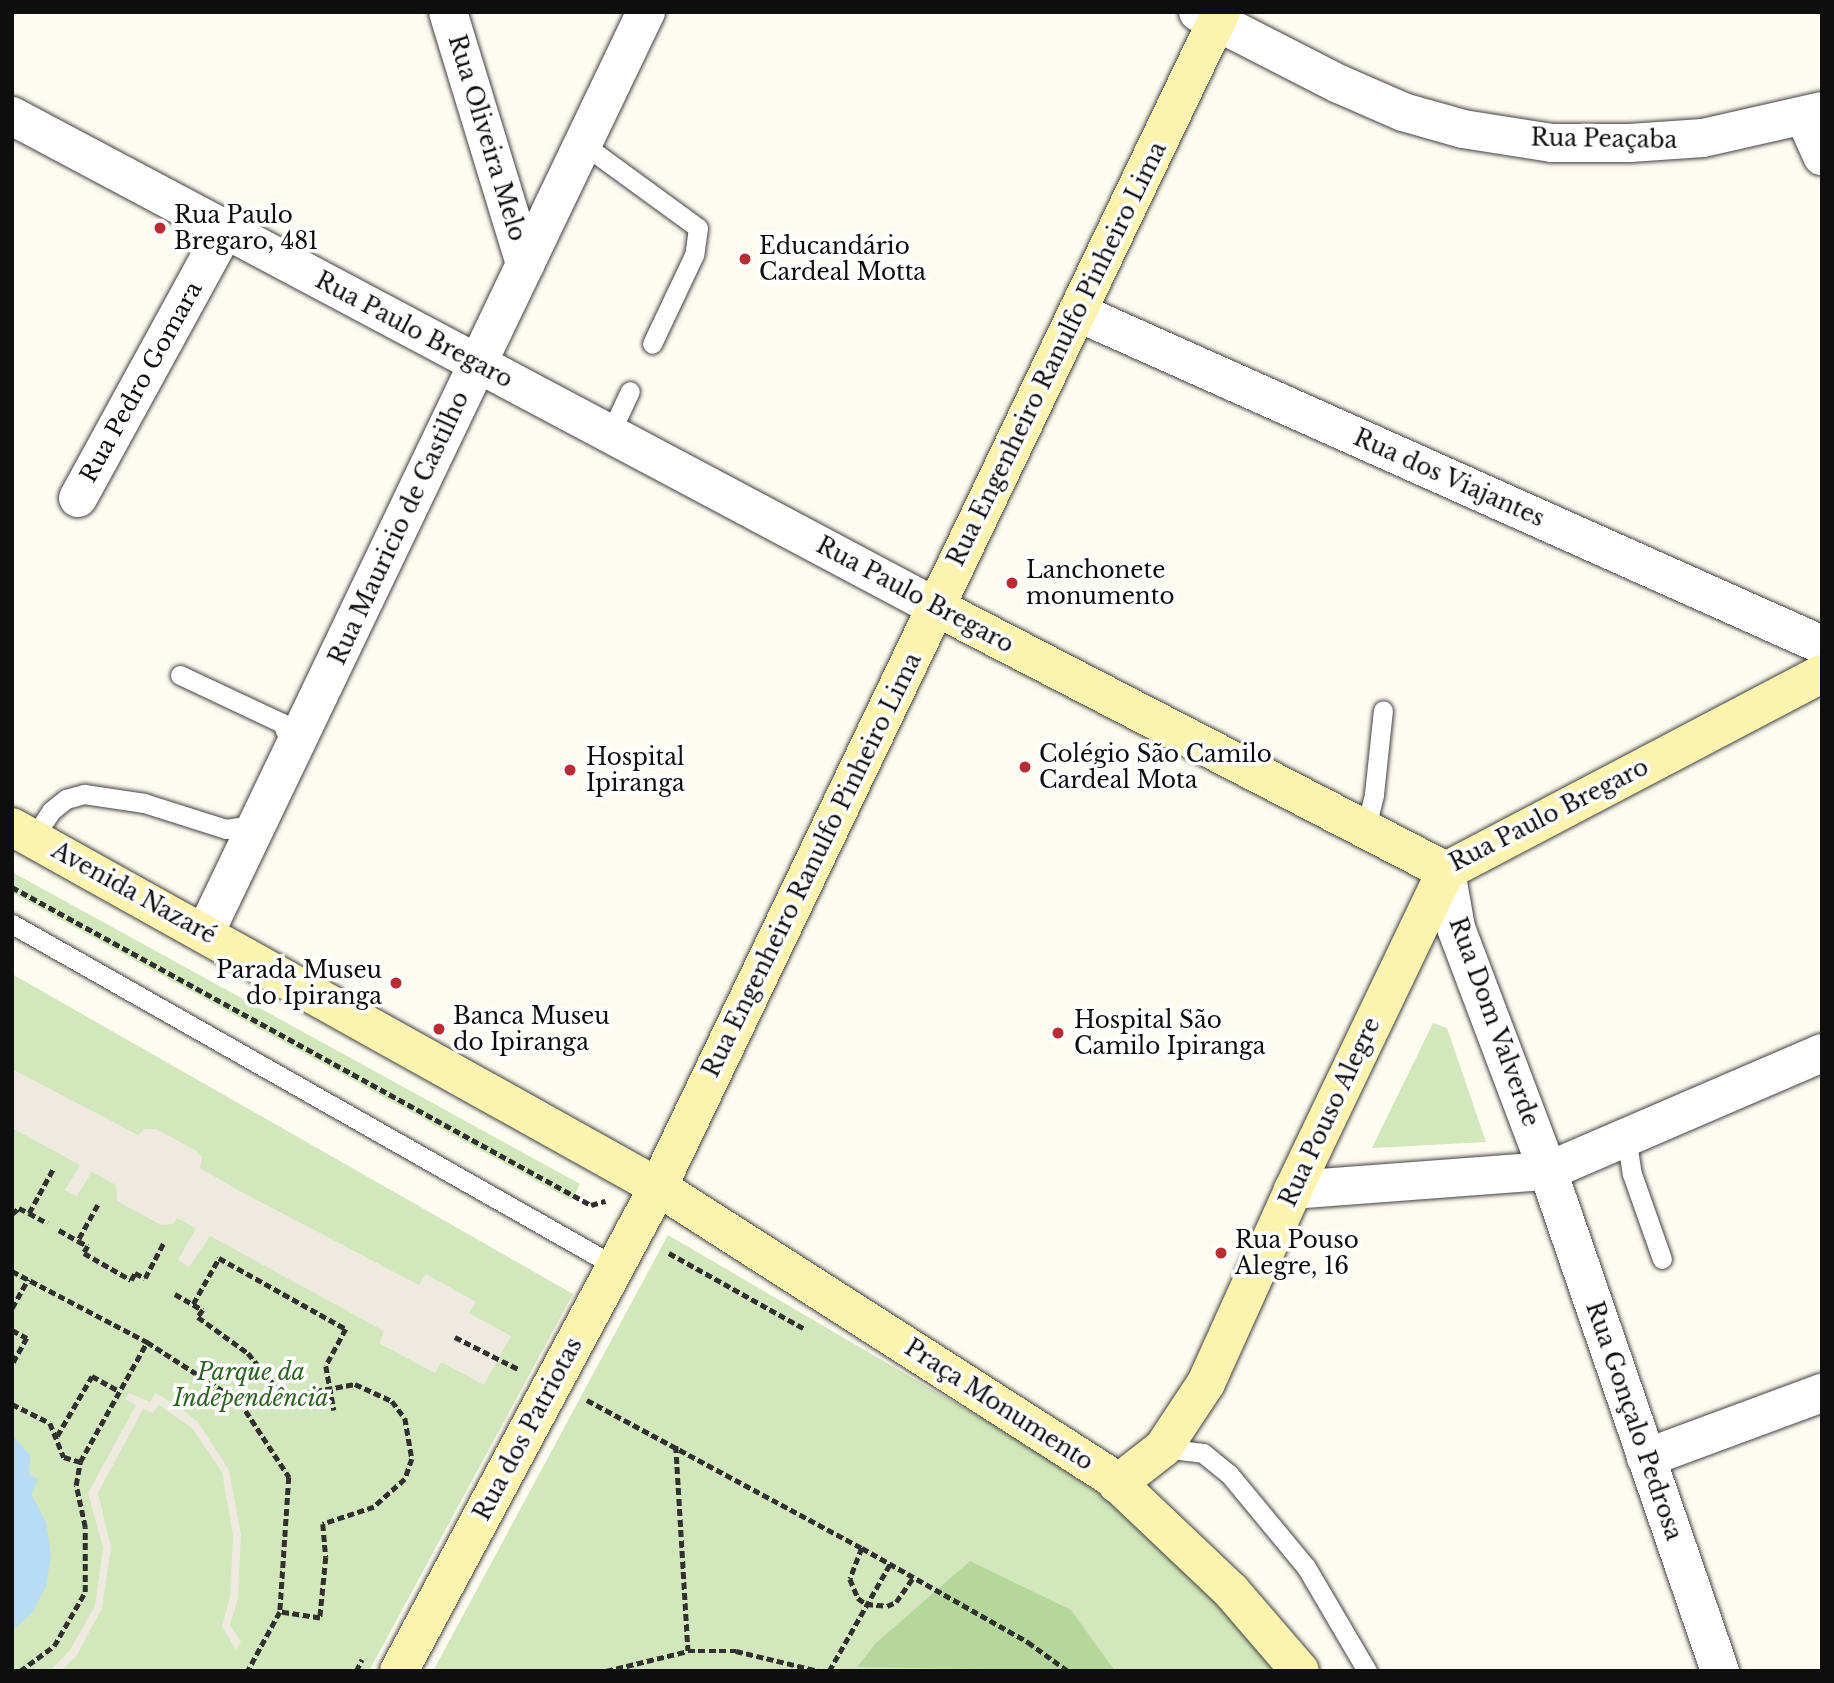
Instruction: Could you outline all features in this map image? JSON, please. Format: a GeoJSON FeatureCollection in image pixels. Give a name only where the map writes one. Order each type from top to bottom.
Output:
{"type":"FeatureCollection","features":[{"type":"Feature","properties":{"kind":"street","name":"Rua Oliveira Melo"},"geometry":{"type":"LineString","coordinates":[[448,12],[525,264]]}},
{"type":"Feature","properties":{"kind":"street","name":"Rua Mauricio de Castilho"},"geometry":{"type":"LineString","coordinates":[[206,931],[646,12]]}},
{"type":"Feature","properties":{"kind":"street","name":"Rua Peaçaba"},"geometry":{"type":"LineString","coordinates":[[1212,15],[1352,90],[1403,112],[1463,129],[1552,143],[1630,144],[1703,138],[1813,115]]}},
{"type":"Feature","properties":{"kind":"street","name":"Rua Engenheiro Ranulfo Pinheiro Lima"},"geometry":{"type":"LineString","coordinates":[[658,1187],[1077,312],[1212,15]]}},
{"type":"Feature","properties":{"kind":"street"},"geometry":{"type":"LineString","coordinates":[[1813,115],[1822,156]]}},
{"type":"Feature","properties":{"kind":"street","name":"Rua Paulo Bregaro"},"geometry":{"type":"LineString","coordinates":[[12,116],[936,607],[1446,871],[1822,674]]}},
{"type":"Feature","properties":{"kind":"street","name":"Rua Pedro Gomara"},"geometry":{"type":"LineString","coordinates":[[78,498],[226,229]]}},
{"type":"Feature","properties":{"kind":"street","name":"Rua dos Viajantes"},"geometry":{"type":"LineString","coordinates":[[1077,312],[1822,645]]}},
{"type":"Feature","properties":{"kind":"street","name":"Avenida Nazaré"},"geometry":{"type":"LineString","coordinates":[[22,832],[206,931],[658,1187]]}},
{"type":"Feature","properties":{"kind":"street","name":"Rua Dom Valverde"},"geometry":{"type":"LineString","coordinates":[[1446,871],[1456,928],[1548,1171]]}},
{"type":"Feature","properties":{"kind":"street","name":"Rua Pouso Alegre"},"geometry":{"type":"LineString","coordinates":[[1117,1484],[1163,1448],[1206,1384],[1293,1191],[1446,871]]}},
{"type":"Feature","properties":{"kind":"street"},"geometry":{"type":"LineString","coordinates":[[1293,1191],[1548,1171],[1822,1053]]}},
{"type":"Feature","properties":{"kind":"street","name":"Rua Gonçalo Pedrosa"},"geometry":{"type":"LineString","coordinates":[[1548,1171],[1720,1671]]}},
{"type":"Feature","properties":{"kind":"street","name":"Rua dos Patriotas"},"geometry":{"type":"LineString","coordinates":[[398,1671],[658,1187]]}},
{"type":"Feature","properties":{"kind":"street","name":"Praça Monumento"},"geometry":{"type":"LineString","coordinates":[[658,1187],[1117,1484],[1232,1592],[1300,1671]]}},
{"type":"Feature","properties":{"kind":"street"},"geometry":{"type":"LineString","coordinates":[[1646,1458],[1822,1393]]}},
{"type":"Feature","properties":{"kind":"lane"},"geometry":{"type":"LineString","coordinates":[[583,144],[698,228],[694,255],[652,344]]}},
{"type":"Feature","properties":{"kind":"lane"},"geometry":{"type":"LineString","coordinates":[[610,434],[630,391]]}},
{"type":"Feature","properties":{"kind":"lane"},"geometry":{"type":"LineString","coordinates":[[22,832],[66,799],[83,794],[144,803],[206,826],[246,826],[288,737],[282,723],[180,675]]}},
{"type":"Feature","properties":{"kind":"lane"},"geometry":{"type":"LineString","coordinates":[[1365,831],[1374,794],[1383,710]]}},
{"type":"Feature","properties":{"kind":"lane"},"geometry":{"type":"LineString","coordinates":[[12,924],[576,1247],[615,1266]]}},
{"type":"Feature","properties":{"kind":"lane"},"geometry":{"type":"LineString","coordinates":[[1626,1137],[1632,1174],[1662,1259]]}},
{"type":"Feature","properties":{"kind":"lane"},"geometry":{"type":"LineString","coordinates":[[1163,1448],[1203,1453],[1229,1474],[1306,1567],[1367,1671]]}},
{"type":"Feature","properties":{"kind":"path"},"geometry":{"type":"LineString","coordinates":[[12,887],[591,1205],[658,1187]]}},
{"type":"Feature","properties":{"kind":"path"},"geometry":{"type":"LineString","coordinates":[[29,1213],[53,1169]]}},
{"type":"Feature","properties":{"kind":"path"},"geometry":{"type":"LineString","coordinates":[[78,1241],[98,1205]]}},
{"type":"Feature","properties":{"kind":"path"},"geometry":{"type":"LineString","coordinates":[[12,1214],[19,1208],[47,1223]]}},
{"type":"Feature","properties":{"kind":"path"},"geometry":{"type":"LineString","coordinates":[[59,1230],[88,1246],[84,1253],[131,1280],[135,1273],[145,1278],[164,1242]]}},
{"type":"Feature","properties":{"kind":"path"},"geometry":{"type":"LineString","coordinates":[[669,1253],[805,1329]]}},
{"type":"Feature","properties":{"kind":"path"},"geometry":{"type":"LineString","coordinates":[[193,1304],[219,1258],[346,1329],[326,1366],[334,1410]]}},
{"type":"Feature","properties":{"kind":"path"},"geometry":{"type":"LineString","coordinates":[[12,1271],[147,1342],[240,1402],[289,1477],[280,1612],[248,1671]]}},
{"type":"Feature","properties":{"kind":"path"},"geometry":{"type":"LineString","coordinates":[[12,1308],[28,1279]]}},
{"type":"Feature","properties":{"kind":"path"},"geometry":{"type":"LineString","coordinates":[[176,1294],[203,1310],[198,1317],[248,1353],[284,1397],[355,1384],[392,1401],[405,1418],[411,1459],[405,1479],[392,1496],[374,1507],[323,1524],[326,1557],[320,1618],[280,1612]]}},
{"type":"Feature","properties":{"kind":"path"},"geometry":{"type":"LineString","coordinates":[[12,1330],[27,1338],[12,1365]]}},
{"type":"Feature","properties":{"kind":"path"},"geometry":{"type":"LineString","coordinates":[[455,1337],[503,1363]]}},
{"type":"Feature","properties":{"kind":"path"},"geometry":{"type":"LineString","coordinates":[[20,1671],[54,1646],[85,1592],[85,1527],[76,1485],[80,1462],[147,1342]]}},
{"type":"Feature","properties":{"kind":"path"},"geometry":{"type":"LineString","coordinates":[[56,1437],[92,1376],[119,1391]]}},
{"type":"Feature","properties":{"kind":"path"},"geometry":{"type":"LineString","coordinates":[[552,1384],[676,1446],[862,1548],[1028,1642],[1068,1671]]}},
{"type":"Feature","properties":{"kind":"path"},"geometry":{"type":"LineString","coordinates":[[12,1404],[50,1423],[64,1457],[80,1462]]}},
{"type":"Feature","properties":{"kind":"path"},"geometry":{"type":"LineString","coordinates":[[676,1446],[688,1651]]}},
{"type":"Feature","properties":{"kind":"path"},"geometry":{"type":"LineString","coordinates":[[862,1548],[850,1580],[866,1604]]}},
{"type":"Feature","properties":{"kind":"path"},"geometry":{"type":"LineString","coordinates":[[829,1671],[890,1564]]}},
{"type":"Feature","properties":{"kind":"path"},"geometry":{"type":"LineString","coordinates":[[866,1604],[887,1606],[896,1602],[914,1578]]}},
{"type":"Feature","properties":{"kind":"path"},"geometry":{"type":"LineString","coordinates":[[606,1671],[688,1651],[736,1651],[819,1671]]}},
{"type":"Feature","properties":{"kind":"green space"},"geometry":{"type":"Polygon","coordinates":[[[12,872],[580,1184],[574,1196],[571,1200],[12,893],[12,872]]]}},
{"type":"Feature","properties":{"kind":"green space","name":"Parque da Independência"},"geometry":{"type":"Polygon","coordinates":[[[12,974],[573,1294],[369,1671],[12,1671],[12,974]]]}},
{"type":"Feature","properties":{"kind":"green space"},"geometry":{"type":"Polygon","coordinates":[[[1433,1023],[1447,1028],[1486,1142],[1372,1148],[1433,1023]]]}},
{"type":"Feature","properties":{"kind":"green space"},"geometry":{"type":"Polygon","coordinates":[[[668,1235],[1027,1445],[1122,1509],[1284,1671],[433,1671],[668,1235]]]}},
{"type":"Feature","properties":{"kind":"green space"},"geometry":{"type":"Polygon","coordinates":[[[970,1561],[1071,1610],[1115,1671],[857,1667],[876,1643],[970,1561]]]}},
{"type":"Feature","properties":{"kind":"shaded area"},"geometry":{"type":"Polygon","coordinates":[[[12,1069],[138,1135],[144,1129],[156,1129],[197,1151],[202,1157],[200,1168],[238,1190],[419,1285],[426,1274],[476,1302],[469,1313],[511,1336],[484,1385],[441,1362],[435,1373],[379,1343],[384,1331],[210,1236],[189,1267],[178,1260],[196,1228],[177,1218],[173,1224],[161,1225],[117,1201],[116,1185],[92,1172],[77,1196],[65,1190],[80,1165],[12,1128],[12,1069]]]}},
{"type":"Feature","properties":{"kind":"shaded area"},"geometry":{"type":"Polygon","coordinates":[[[129,1393],[150,1402],[155,1393],[175,1404],[198,1422],[229,1470],[241,1535],[238,1598],[230,1625],[241,1642],[236,1650],[222,1626],[230,1597],[233,1536],[222,1472],[192,1428],[159,1405],[153,1413],[143,1409],[98,1493],[111,1547],[102,1608],[77,1655],[61,1671],[50,1671],[70,1650],[95,1606],[103,1548],[88,1493],[136,1405],[125,1399],[129,1393]]]}},
{"type":"Feature","properties":{"kind":"water"},"geometry":{"type":"Polygon","coordinates":[[[12,1435],[30,1455],[29,1475],[38,1479],[31,1494],[46,1522],[51,1554],[46,1586],[31,1614],[12,1631],[12,1435]]]}},
{"type":"Feature","properties":{"kind":"place","name":"Rua Paulo Bregaro, 481"},"geometry":{"type":"Point","coordinates":[160,228]}},
{"type":"Feature","properties":{"kind":"place","name":"Educandário Cardeal Motta"},"geometry":{"type":"Point","coordinates":[745,259]}},
{"type":"Feature","properties":{"kind":"place","name":"Lanchonete monumento"},"geometry":{"type":"Point","coordinates":[1012,583]}},
{"type":"Feature","properties":{"kind":"place","name":"Colégio São Camilo Cardeal Mota"},"geometry":{"type":"Point","coordinates":[1025,767]}},
{"type":"Feature","properties":{"kind":"place","name":"Hospital Ipiranga"},"geometry":{"type":"Point","coordinates":[570,770]}},
{"type":"Feature","properties":{"kind":"place","name":"Parada Museu do Ipiranga"},"geometry":{"type":"Point","coordinates":[396,983]}},
{"type":"Feature","properties":{"kind":"place","name":"Banca Museu do Ipiranga"},"geometry":{"type":"Point","coordinates":[439,1029]}},
{"type":"Feature","properties":{"kind":"place","name":"Hospital São Camilo Ipiranga"},"geometry":{"type":"Point","coordinates":[1058,1033]}},
{"type":"Feature","properties":{"kind":"place","name":"Rua Pouso Alegre, 16"},"geometry":{"type":"Point","coordinates":[1221,1253]}}]}
